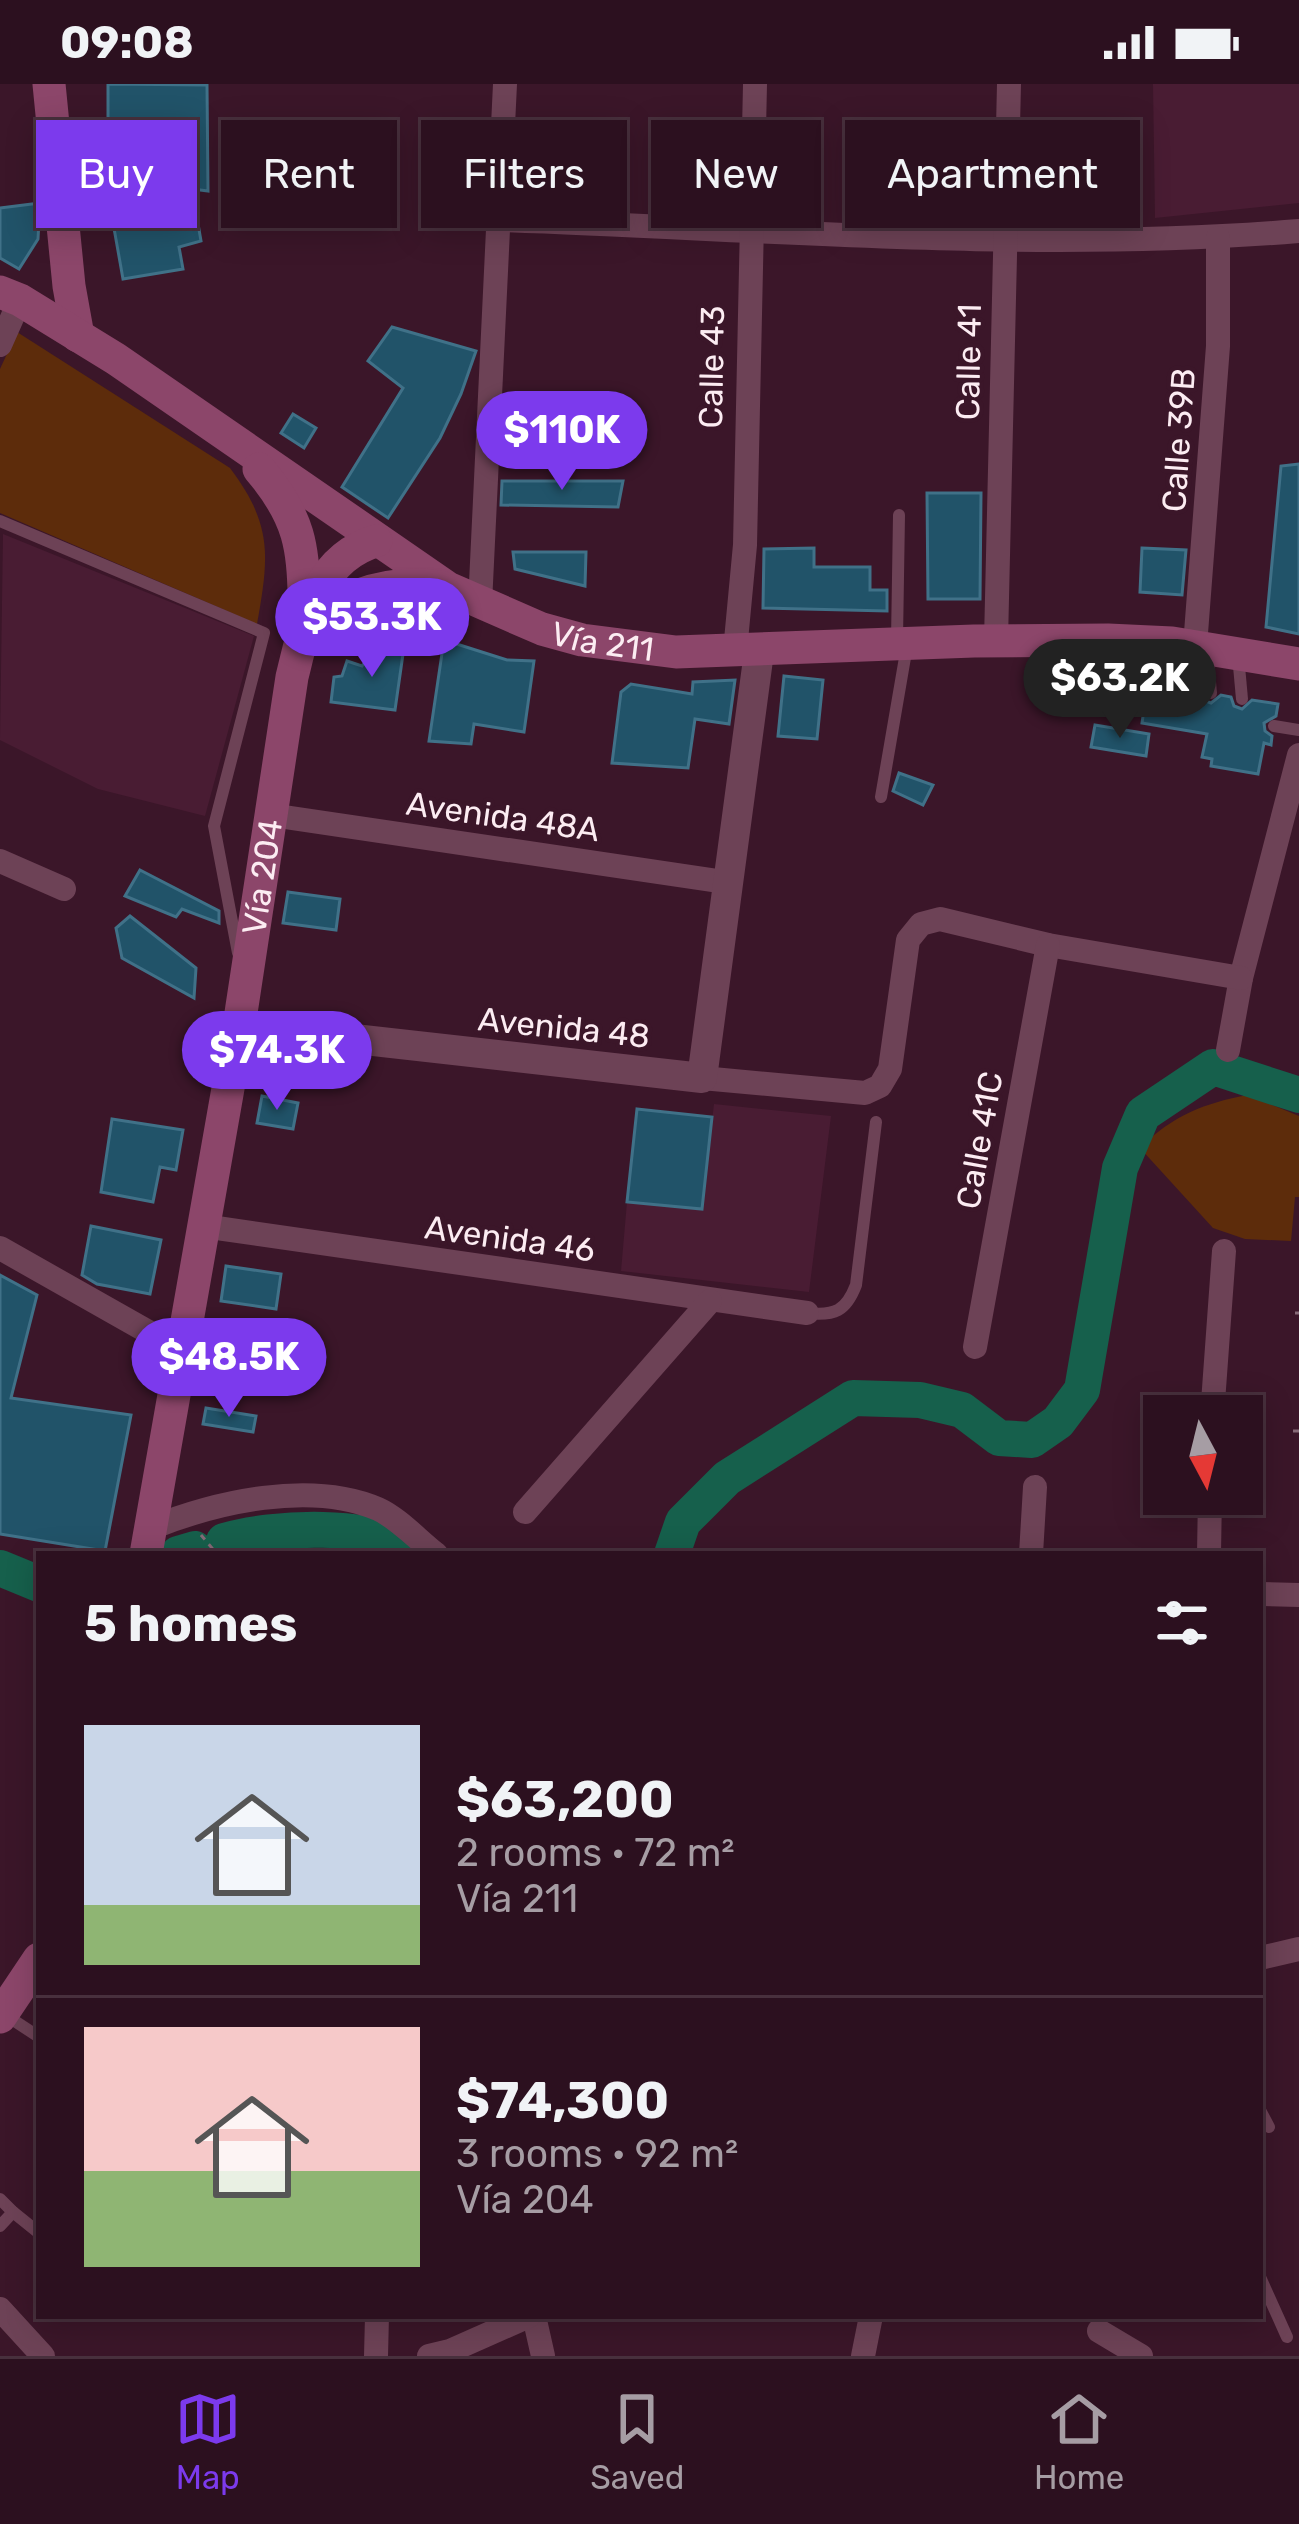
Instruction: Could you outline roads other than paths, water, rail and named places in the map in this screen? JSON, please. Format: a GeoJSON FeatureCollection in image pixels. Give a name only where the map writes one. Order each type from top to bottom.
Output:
{"type":"FeatureCollection","features":[{"type":"Feature","properties":{"kind":"main road"},"geometry":{"type":"LineString","coordinates":[[49,84],[78,336]]}},
{"type":"Feature","properties":{"kind":"main road"},"geometry":{"type":"LineString","coordinates":[[66,232],[116,359]]}},
{"type":"Feature","properties":{"kind":"main road","name":"Vía 211"},"geometry":{"type":"LineString","coordinates":[[10,296],[116,359],[448,588],[542,629],[622,649],[747,652],[996,640],[1203,648],[1299,664]]}},
{"type":"Feature","properties":{"kind":"main road"},"geometry":{"type":"LineString","coordinates":[[235,440],[280,493],[298,529],[305,580],[304,628]]}},
{"type":"Feature","properties":{"kind":"main road","name":"Vía 204"},"geometry":{"type":"LineString","coordinates":[[148,1542],[239,1026],[283,725],[304,628],[323,578],[338,559],[376,541]]}},
{"type":"Feature","properties":{"kind":"main road"},"geometry":{"type":"LineString","coordinates":[[304,628],[340,602],[382,587],[448,588]]}},
{"type":"Feature","properties":{"kind":"main road"},"geometry":{"type":"LineString","coordinates":[[2,2015],[36,1964]]}},
{"type":"Feature","properties":{"kind":"street"},"geometry":{"type":"LineString","coordinates":[[504,120],[505,84]]}},
{"type":"Feature","properties":{"kind":"street","name":"Calle 43"},"geometry":{"type":"LineString","coordinates":[[702,1078],[747,652],[754,84]]}},
{"type":"Feature","properties":{"kind":"street","name":"Calle 41"},"geometry":{"type":"LineString","coordinates":[[996,640],[1009,84]]}},
{"type":"Feature","properties":{"kind":"street"},"geometry":{"type":"LineString","coordinates":[[627,225],[1004,242],[1218,238],[1299,231]]}},
{"type":"Feature","properties":{"kind":"street"},"geometry":{"type":"LineString","coordinates":[[480,604],[500,228]]}},
{"type":"Feature","properties":{"kind":"street","name":"Calle 39B"},"geometry":{"type":"LineString","coordinates":[[1203,648],[1218,346],[1218,238]]}},
{"type":"Feature","properties":{"kind":"street"},"geometry":{"type":"LineString","coordinates":[[0,345],[10,296]]}},
{"type":"Feature","properties":{"kind":"street"},"geometry":{"type":"LineString","coordinates":[[1228,1050],[1241,977],[1299,755]]}},
{"type":"Feature","properties":{"kind":"street","name":"Avenida 48A"},"geometry":{"type":"LineString","coordinates":[[271,815],[725,882]]}},
{"type":"Feature","properties":{"kind":"street"},"geometry":{"type":"LineString","coordinates":[[0,860],[64,889]]}},
{"type":"Feature","properties":{"kind":"street","name":"Avenida 48"},"geometry":{"type":"LineString","coordinates":[[239,1026],[865,1094],[880,1086],[890,1069],[908,940],[921,924],[940,920],[1048,944]]}},
{"type":"Feature","properties":{"kind":"street"},"geometry":{"type":"LineString","coordinates":[[1048,944],[1241,977]]}},
{"type":"Feature","properties":{"kind":"street","name":"Calle 41C"},"geometry":{"type":"LineString","coordinates":[[975,1347],[1048,944]]}},
{"type":"Feature","properties":{"kind":"street","name":"Avenida 46"},"geometry":{"type":"LineString","coordinates":[[203,1226],[807,1313]]}},
{"type":"Feature","properties":{"kind":"street"},"geometry":{"type":"LineString","coordinates":[[0,1248],[182,1351]]}},
{"type":"Feature","properties":{"kind":"street"},"geometry":{"type":"LineString","coordinates":[[1214,1395],[1224,1251]]}},
{"type":"Feature","properties":{"kind":"street"},"geometry":{"type":"LineString","coordinates":[[525,1512],[710,1301]]}},
{"type":"Feature","properties":{"kind":"street"},"geometry":{"type":"LineString","coordinates":[[1031,1551],[1035,1487]]}},
{"type":"Feature","properties":{"kind":"street"},"geometry":{"type":"LineString","coordinates":[[148,1542],[184,1515],[278,1497],[340,1497],[382,1510],[432,1551]]}},
{"type":"Feature","properties":{"kind":"street"},"geometry":{"type":"LineString","coordinates":[[1209,1551],[1210,1515]]}},
{"type":"Feature","properties":{"kind":"street"},"geometry":{"type":"LineString","coordinates":[[1263,1594],[1299,1595]]}},
{"type":"Feature","properties":{"kind":"street"},"geometry":{"type":"LineString","coordinates":[[1263,1957],[1299,1949]]}},
{"type":"Feature","properties":{"kind":"street"},"geometry":{"type":"LineString","coordinates":[[0,2309],[44,2356]]}},
{"type":"Feature","properties":{"kind":"street"},"geometry":{"type":"LineString","coordinates":[[376,2356],[377,2319]]}},
{"type":"Feature","properties":{"kind":"street"},"geometry":{"type":"LineString","coordinates":[[429,2356],[524,2319]]}},
{"type":"Feature","properties":{"kind":"street"},"geometry":{"type":"LineString","coordinates":[[532,2319],[543,2356]]}},
{"type":"Feature","properties":{"kind":"street"},"geometry":{"type":"LineString","coordinates":[[863,2356],[870,2319]]}},
{"type":"Feature","properties":{"kind":"street"},"geometry":{"type":"LineString","coordinates":[[1087,2356],[1102,2323],[1141,2356]]}},
{"type":"Feature","properties":{"kind":"lane"},"geometry":{"type":"LineString","coordinates":[[881,797],[902,646],[898,515]]}},
{"type":"Feature","properties":{"kind":"lane"},"geometry":{"type":"LineString","coordinates":[[0,521],[264,633],[214,826],[245,989]]}},
{"type":"Feature","properties":{"kind":"lane"},"geometry":{"type":"LineString","coordinates":[[1178,688],[1203,648]]}},
{"type":"Feature","properties":{"kind":"lane"},"geometry":{"type":"LineString","coordinates":[[1203,648],[1211,693]]}},
{"type":"Feature","properties":{"kind":"lane"},"geometry":{"type":"LineString","coordinates":[[1203,648],[1242,698]]}},
{"type":"Feature","properties":{"kind":"lane"},"geometry":{"type":"LineString","coordinates":[[1274,726],[1299,730]]}},
{"type":"Feature","properties":{"kind":"lane"},"geometry":{"type":"LineString","coordinates":[[807,1313],[825,1316],[845,1308],[856,1285],[876,1123]]}},
{"type":"Feature","properties":{"kind":"lane"},"geometry":{"type":"LineString","coordinates":[[2,2015],[36,2035]]}},
{"type":"Feature","properties":{"kind":"lane"},"geometry":{"type":"LineString","coordinates":[[1263,2116],[1269,2127]]}},
{"type":"Feature","properties":{"kind":"lane"},"geometry":{"type":"LineString","coordinates":[[0,2199],[36,2231]]}},
{"type":"Feature","properties":{"kind":"lane"},"geometry":{"type":"LineString","coordinates":[[0,2226],[13,2212]]}},
{"type":"Feature","properties":{"kind":"lane"},"geometry":{"type":"LineString","coordinates":[[1263,2284],[1287,2337]]}},
{"type":"Feature","properties":{"kind":"waterway"},"geometry":{"type":"LineString","coordinates":[[673,1551],[683,1522],[727,1478],[853,1398],[920,1400],[962,1410],[999,1438],[1032,1440],[1058,1422],[1082,1390],[1120,1168],[1143,1114],[1213,1067],[1299,1095]]}},
{"type":"Feature","properties":{"kind":"waterway"},"geometry":{"type":"LineString","coordinates":[[224,1541],[269,1532],[323,1530],[376,1536],[411,1551]]}},
{"type":"Feature","properties":{"kind":"waterway"},"geometry":{"type":"LineString","coordinates":[[188,1551],[195,1549]]}},
{"type":"Feature","properties":{"kind":"waterway"},"geometry":{"type":"LineString","coordinates":[[0,1568],[36,1583]]}}]}
